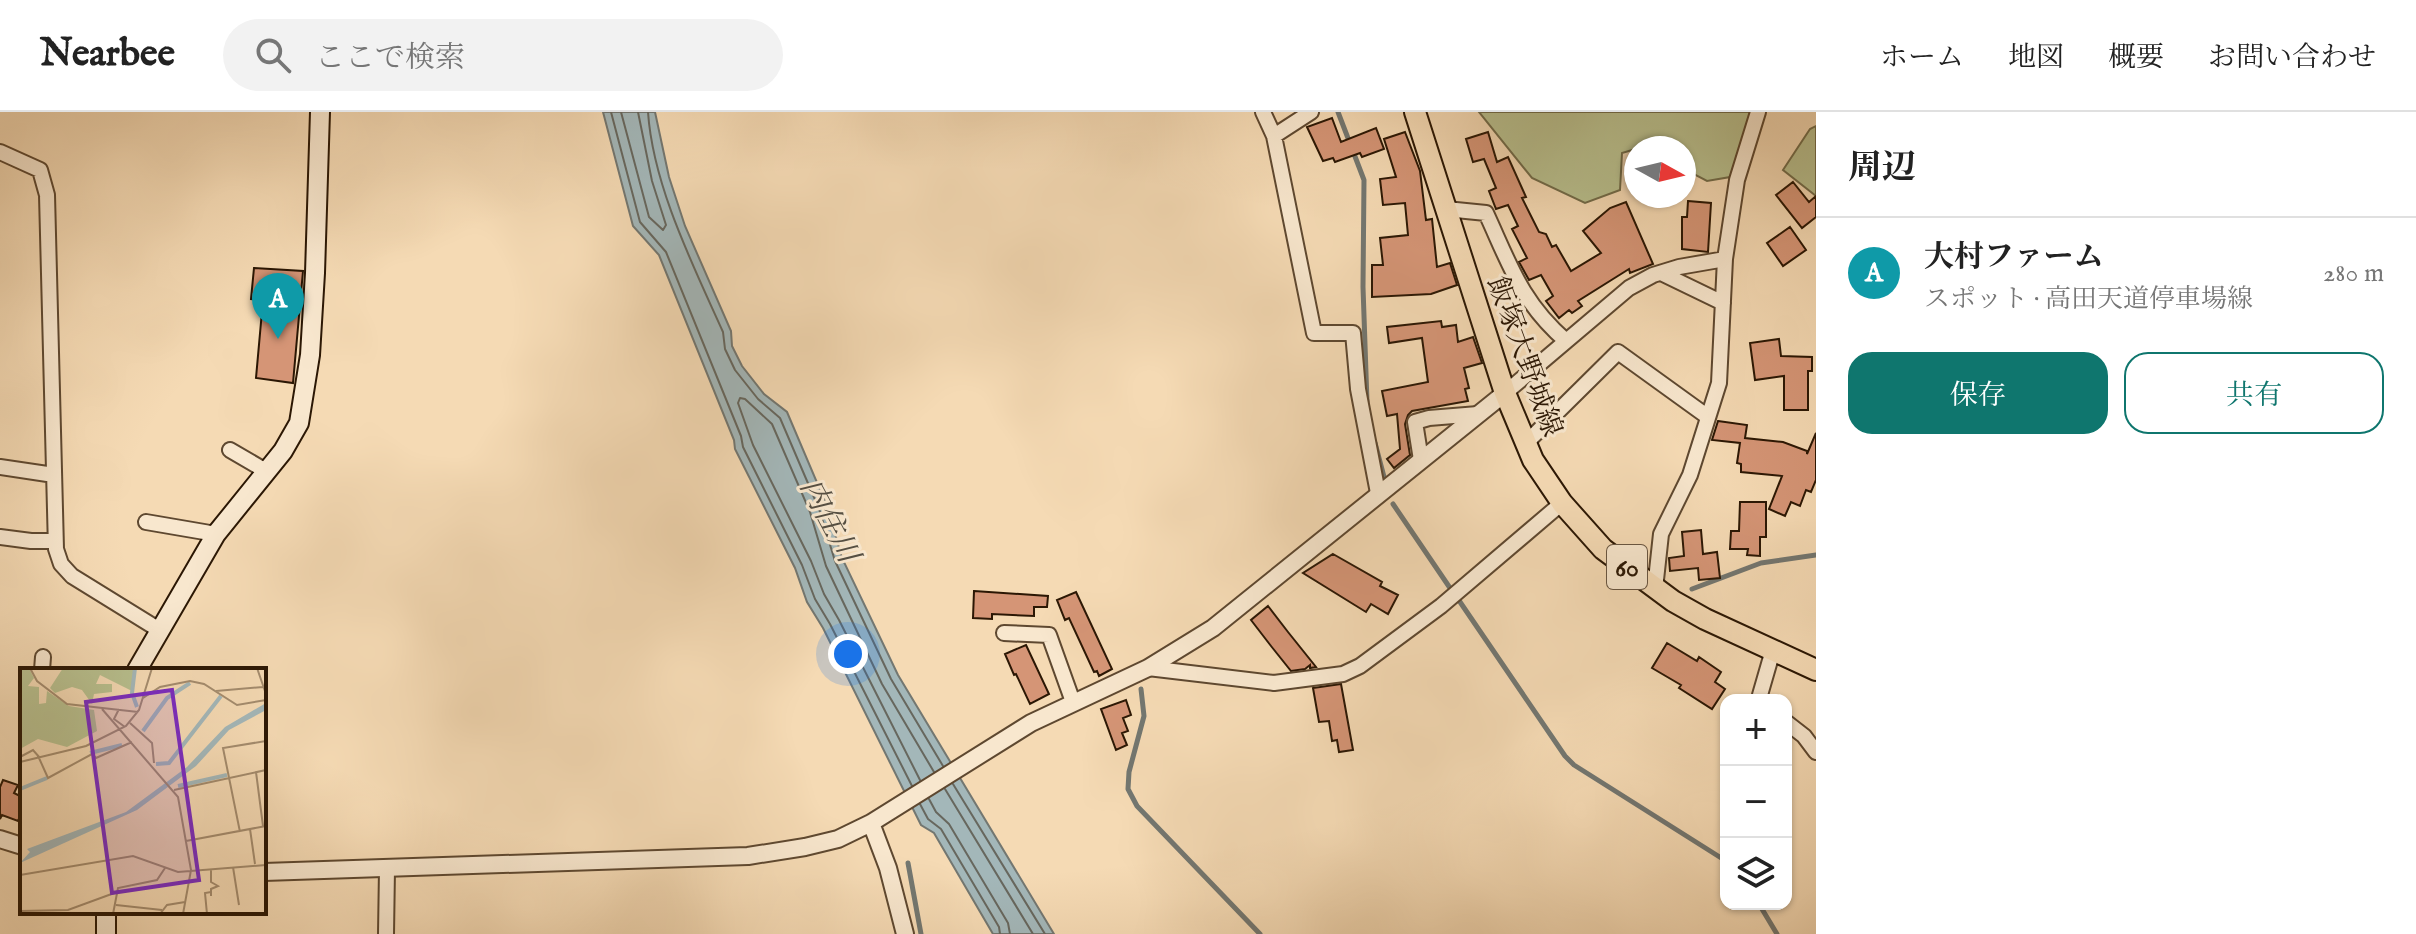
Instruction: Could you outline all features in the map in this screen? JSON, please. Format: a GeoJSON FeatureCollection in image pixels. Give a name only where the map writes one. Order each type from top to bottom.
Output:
{"type":"FeatureCollection","features":[{"type":"Feature","properties":{"kind":"main road"},"geometry":{"type":"LineString","coordinates":[[138,668],[216,534],[283,451],[299,423],[305,396],[315,273],[320,112]]}},
{"type":"Feature","properties":{"kind":"main road","name":"飯塚大野城線"},"geometry":{"type":"LineString","coordinates":[[1415,112],[1505,393],[1533,460],[1562,503],[1603,549],[1655,589],[1705,619],[1816,670]]}},
{"type":"Feature","properties":{"kind":"street"},"geometry":{"type":"LineString","coordinates":[[1263,112],[1274,136],[1314,333],[1353,333],[1358,389],[1378,493]]}},
{"type":"Feature","properties":{"kind":"street"},"geometry":{"type":"LineString","coordinates":[[1274,136],[1311,112]]}},
{"type":"Feature","properties":{"kind":"street"},"geometry":{"type":"LineString","coordinates":[[1655,589],[1661,534],[1690,475],[1719,383],[1725,259],[1737,180],[1758,112]]}},
{"type":"Feature","properties":{"kind":"street"},"geometry":{"type":"LineString","coordinates":[[1,150],[40,170],[47,195],[54,541],[61,564],[72,576],[161,631]]}},
{"type":"Feature","properties":{"kind":"street"},"geometry":{"type":"LineString","coordinates":[[1446,209],[1486,213],[1524,297],[1547,325],[1566,341]]}},
{"type":"Feature","properties":{"kind":"street"},"geometry":{"type":"LineString","coordinates":[[266,872],[748,856],[827,842],[871,823],[1031,723],[1148,668],[1213,628],[1505,393],[1629,288],[1661,273],[1725,259]]}},
{"type":"Feature","properties":{"kind":"street"},"geometry":{"type":"LineString","coordinates":[[1661,273],[1723,303]]}},
{"type":"Feature","properties":{"kind":"street"},"geometry":{"type":"LineString","coordinates":[[1526,443],[1618,352],[1708,417]]}},
{"type":"Feature","properties":{"kind":"street"},"geometry":{"type":"LineString","coordinates":[[1421,460],[1415,422],[1478,414]]}},
{"type":"Feature","properties":{"kind":"street"},"geometry":{"type":"LineString","coordinates":[[230,450],[266,471]]}},
{"type":"Feature","properties":{"kind":"street"},"geometry":{"type":"LineString","coordinates":[[0,467],[54,475]]}},
{"type":"Feature","properties":{"kind":"street"},"geometry":{"type":"LineString","coordinates":[[1148,668],[1274,683],[1343,674],[1360,666],[1441,606],[1562,503]]}},
{"type":"Feature","properties":{"kind":"street"},"geometry":{"type":"LineString","coordinates":[[146,522],[216,534]]}},
{"type":"Feature","properties":{"kind":"street"},"geometry":{"type":"LineString","coordinates":[[0,537],[54,541]]}},
{"type":"Feature","properties":{"kind":"street"},"geometry":{"type":"LineString","coordinates":[[1004,633],[1049,635],[1073,702]]}},
{"type":"Feature","properties":{"kind":"street"},"geometry":{"type":"LineString","coordinates":[[1760,694],[1773,650]]}},
{"type":"Feature","properties":{"kind":"street"},"geometry":{"type":"LineString","coordinates":[[1792,727],[1816,752]]}},
{"type":"Feature","properties":{"kind":"street"},"geometry":{"type":"LineString","coordinates":[[871,823],[888,868],[905,934]]}},
{"type":"Feature","properties":{"kind":"street"},"geometry":{"type":"LineString","coordinates":[[0,839],[20,845]]}},
{"type":"Feature","properties":{"kind":"street"},"geometry":{"type":"LineString","coordinates":[[386,934],[387,869]]}},
{"type":"Feature","properties":{"kind":"green space"},"geometry":{"type":"Polygon","coordinates":[[[1479,112],[1751,112],[1730,177],[1707,181],[1696,175],[1696,136],[1624,136],[1620,190],[1585,203],[1532,178],[1479,112]]]}},
{"type":"Feature","properties":{"kind":"green space"},"geometry":{"type":"Polygon","coordinates":[[[1816,126],[1816,196],[1783,170],[1810,129],[1816,126]]]}},
{"type":"Feature","properties":{"kind":"water","name":"内住川"},"geometry":{"type":"Polygon","coordinates":[[[603,112],[655,112],[669,177],[685,226],[731,331],[732,346],[742,366],[764,394],[787,412],[827,506],[842,558],[898,675],[1054,934],[993,934],[934,833],[921,825],[823,628],[807,602],[795,568],[735,449],[659,255],[633,226],[603,112]]]}},
{"type":"Feature","properties":{"kind":"building"},"geometry":{"type":"Polygon","coordinates":[[[1332,118],[1341,142],[1376,128],[1384,149],[1362,157],[1360,153],[1335,162],[1333,158],[1323,161],[1307,127],[1332,118]]]}},
{"type":"Feature","properties":{"kind":"building"},"geometry":{"type":"Polygon","coordinates":[[[1405,132],[1420,171],[1426,220],[1432,219],[1437,267],[1450,263],[1457,285],[1431,294],[1372,297],[1372,265],[1383,265],[1380,238],[1408,235],[1405,203],[1383,205],[1380,179],[1396,177],[1384,139],[1405,132]]]}},
{"type":"Feature","properties":{"kind":"building"},"geometry":{"type":"Polygon","coordinates":[[[1488,132],[1497,162],[1508,157],[1526,197],[1522,198],[1539,232],[1546,234],[1552,247],[1556,245],[1571,271],[1601,253],[1583,231],[1610,208],[1624,203],[1653,264],[1630,273],[1629,269],[1578,301],[1582,306],[1572,313],[1569,310],[1559,318],[1546,301],[1553,296],[1541,275],[1529,280],[1519,262],[1527,258],[1512,229],[1518,226],[1508,205],[1496,209],[1489,191],[1496,188],[1484,159],[1473,162],[1466,139],[1488,132]]]}},
{"type":"Feature","properties":{"kind":"building"},"geometry":{"type":"Polygon","coordinates":[[[1793,182],[1809,202],[1816,196],[1816,217],[1802,228],[1776,195],[1793,182]]]}},
{"type":"Feature","properties":{"kind":"building"},"geometry":{"type":"Polygon","coordinates":[[[1696,202],[1711,203],[1708,252],[1682,249],[1682,217],[1687,217],[1688,208],[1696,208],[1696,202]]]}},
{"type":"Feature","properties":{"kind":"building"},"geometry":{"type":"Polygon","coordinates":[[[1790,227],[1806,250],[1783,266],[1767,243],[1790,227]]]}},
{"type":"Feature","properties":{"kind":"building"},"geometry":{"type":"Polygon","coordinates":[[[254,268],[303,271],[293,383],[256,378],[263,300],[251,299],[254,268]]]}},
{"type":"Feature","properties":{"kind":"building"},"geometry":{"type":"Polygon","coordinates":[[[1441,321],[1442,327],[1456,325],[1458,342],[1473,337],[1482,363],[1464,368],[1469,388],[1465,389],[1468,401],[1412,411],[1408,415],[1405,424],[1410,455],[1394,468],[1387,459],[1400,449],[1397,414],[1387,416],[1382,391],[1428,382],[1422,338],[1389,343],[1387,327],[1441,321]]]}},
{"type":"Feature","properties":{"kind":"building"},"geometry":{"type":"Polygon","coordinates":[[[1779,339],[1781,356],[1812,357],[1812,371],[1808,371],[1808,410],[1784,410],[1784,376],[1755,380],[1750,343],[1779,339]]]}},
{"type":"Feature","properties":{"kind":"building"},"geometry":{"type":"Polygon","coordinates":[[[1718,421],[1747,425],[1745,438],[1783,442],[1807,451],[1807,454],[1816,433],[1816,480],[1811,492],[1806,490],[1800,506],[1791,502],[1785,516],[1769,509],[1782,476],[1741,472],[1741,464],[1737,463],[1740,443],[1712,440],[1718,421]]]}},
{"type":"Feature","properties":{"kind":"building"},"geometry":{"type":"Polygon","coordinates":[[[1740,502],[1766,502],[1766,537],[1760,537],[1760,556],[1747,555],[1748,549],[1730,549],[1731,531],[1739,531],[1740,502]]]}},
{"type":"Feature","properties":{"kind":"building"},"geometry":{"type":"Polygon","coordinates":[[[1701,530],[1703,554],[1717,552],[1720,578],[1699,580],[1698,568],[1670,571],[1669,558],[1684,556],[1682,532],[1701,530]]]}},
{"type":"Feature","properties":{"kind":"building"},"geometry":{"type":"Polygon","coordinates":[[[1333,554],[1382,582],[1380,586],[1398,595],[1388,614],[1371,604],[1366,612],[1303,573],[1333,554]]]}},
{"type":"Feature","properties":{"kind":"building"},"geometry":{"type":"Polygon","coordinates":[[[974,591],[1048,596],[1047,607],[1034,607],[1034,616],[992,614],[992,619],[973,618],[974,591]]]}},
{"type":"Feature","properties":{"kind":"building"},"geometry":{"type":"Polygon","coordinates":[[[1076,592],[1112,669],[1099,676],[1097,671],[1094,672],[1069,618],[1065,620],[1057,600],[1076,592]]]}},
{"type":"Feature","properties":{"kind":"building"},"geometry":{"type":"Polygon","coordinates":[[[1268,606],[1316,667],[1310,668],[1310,665],[1291,671],[1271,646],[1251,620],[1268,606]]]}},
{"type":"Feature","properties":{"kind":"building"},"geometry":{"type":"Polygon","coordinates":[[[1667,643],[1697,661],[1699,657],[1721,672],[1715,682],[1725,689],[1712,709],[1652,668],[1667,643]]]}},
{"type":"Feature","properties":{"kind":"building"},"geometry":{"type":"Polygon","coordinates":[[[1026,645],[1049,694],[1030,704],[1005,654],[1026,645]]]}},
{"type":"Feature","properties":{"kind":"building"},"geometry":{"type":"Polygon","coordinates":[[[1341,684],[1353,750],[1339,752],[1337,740],[1332,741],[1329,721],[1319,722],[1313,688],[1341,684]]]}},
{"type":"Feature","properties":{"kind":"building"},"geometry":{"type":"Polygon","coordinates":[[[1126,700],[1131,715],[1123,718],[1128,731],[1122,733],[1127,745],[1116,750],[1101,709],[1126,700]]]}},
{"type":"Feature","properties":{"kind":"building"},"geometry":{"type":"Polygon","coordinates":[[[3,780],[18,785],[14,793],[20,796],[18,821],[2,815],[0,819],[0,787],[3,780]]]}},
{"type":"Feature","properties":{"kind":"waterway"},"geometry":{"type":"LineString","coordinates":[[1338,112],[1364,180],[1363,287],[1367,402]]}},
{"type":"Feature","properties":{"kind":"waterway"},"geometry":{"type":"LineString","coordinates":[[1375,443],[1384,477]]}},
{"type":"Feature","properties":{"kind":"waterway"},"geometry":{"type":"LineString","coordinates":[[1393,504],[1450,588]]}},
{"type":"Feature","properties":{"kind":"waterway"},"geometry":{"type":"LineString","coordinates":[[1692,589],[1761,563],[1816,555]]}},
{"type":"Feature","properties":{"kind":"waterway"},"geometry":{"type":"LineString","coordinates":[[1458,599],[1574,765],[1720,857]]}},
{"type":"Feature","properties":{"kind":"waterway"},"geometry":{"type":"LineString","coordinates":[[1141,689],[1144,716],[1129,772],[1128,789],[1137,806],[1260,934]]}},
{"type":"Feature","properties":{"kind":"waterway"},"geometry":{"type":"LineString","coordinates":[[908,863],[921,934]]}},
{"type":"Feature","properties":{"kind":"waterway"},"geometry":{"type":"LineString","coordinates":[[1763,910],[1777,934]]}},
{"type":"Feature","properties":{"kind":"place","name":"大村ファーム"},"geometry":{"type":"Point","coordinates":[278,339]}}]}
